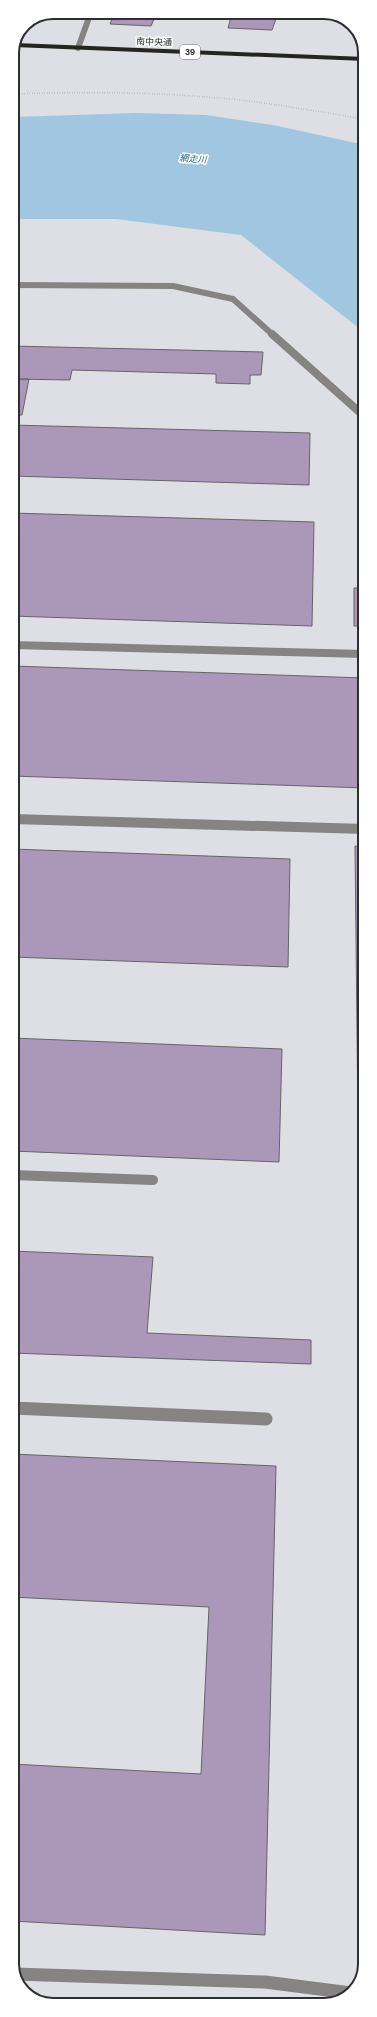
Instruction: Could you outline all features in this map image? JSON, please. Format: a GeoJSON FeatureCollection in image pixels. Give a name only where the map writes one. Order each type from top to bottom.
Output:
{"type":"FeatureCollection","features":[{"type":"Feature","properties":{"kind":"highway","name":"南中央通"},"geometry":{"type":"LineString","coordinates":[[20,45],[358,59]]}},
{"type":"Feature","properties":{"kind":"street"},"geometry":{"type":"LineString","coordinates":[[78,48],[88,19]]}},
{"type":"Feature","properties":{"kind":"street"},"geometry":{"type":"LineString","coordinates":[[19,285],[173,286],[233,300],[358,411]]}},
{"type":"Feature","properties":{"kind":"street"},"geometry":{"type":"LineString","coordinates":[[19,645],[358,654]]}},
{"type":"Feature","properties":{"kind":"street"},"geometry":{"type":"LineString","coordinates":[[19,819],[358,829]]}},
{"type":"Feature","properties":{"kind":"street"},"geometry":{"type":"LineString","coordinates":[[19,1175],[153,1180]]}},
{"type":"Feature","properties":{"kind":"street"},"geometry":{"type":"LineString","coordinates":[[19,1408],[266,1418]]}},
{"type":"Feature","properties":{"kind":"street"},"geometry":{"type":"LineString","coordinates":[[20,1974],[265,1982],[343,1992]]}},
{"type":"Feature","properties":{"kind":"path"},"geometry":{"type":"LineString","coordinates":[[19,94],[93,90],[196,95],[279,104],[358,119]]}},
{"type":"Feature","properties":{"kind":"water","name":"網走川"},"geometry":{"type":"Polygon","coordinates":[[[136,113],[206,115],[273,125],[358,143],[358,327],[241,235],[116,219],[19,219],[19,117],[136,113]]]}},
{"type":"Feature","properties":{"kind":"building"},"geometry":{"type":"Polygon","coordinates":[[[112,19],[154,19],[151,26],[110,24],[112,19]]]}},
{"type":"Feature","properties":{"kind":"building"},"geometry":{"type":"Polygon","coordinates":[[[230,19],[276,19],[272,30],[228,28],[230,19]]]}},
{"type":"Feature","properties":{"kind":"building"},"geometry":{"type":"Polygon","coordinates":[[[19,346],[263,352],[261,375],[250,375],[250,384],[216,383],[216,374],[72,370],[70,380],[19,379],[19,346]]]}},
{"type":"Feature","properties":{"kind":"building"},"geometry":{"type":"Polygon","coordinates":[[[19,379],[29,379],[22,415],[19,415],[19,379]]]}},
{"type":"Feature","properties":{"kind":"building"},"geometry":{"type":"Polygon","coordinates":[[[19,425],[310,433],[309,485],[19,476],[19,425]]]}},
{"type":"Feature","properties":{"kind":"building"},"geometry":{"type":"Polygon","coordinates":[[[19,513],[314,522],[312,626],[19,616],[19,513]]]}},
{"type":"Feature","properties":{"kind":"building"},"geometry":{"type":"Polygon","coordinates":[[[354,588],[358,588],[358,626],[354,626],[354,588]]]}},
{"type":"Feature","properties":{"kind":"building"},"geometry":{"type":"Polygon","coordinates":[[[19,666],[358,678],[358,788],[19,776],[19,666]]]}},
{"type":"Feature","properties":{"kind":"building"},"geometry":{"type":"Polygon","coordinates":[[[355,846],[358,846],[358,1123],[355,846]]]}},
{"type":"Feature","properties":{"kind":"building"},"geometry":{"type":"Polygon","coordinates":[[[19,849],[290,859],[288,967],[19,957],[19,849]]]}},
{"type":"Feature","properties":{"kind":"building"},"geometry":{"type":"Polygon","coordinates":[[[19,1038],[282,1049],[279,1162],[19,1151],[19,1038]]]}},
{"type":"Feature","properties":{"kind":"building"},"geometry":{"type":"Polygon","coordinates":[[[19,1251],[153,1257],[147,1333],[311,1340],[311,1364],[19,1353],[19,1251]]]}},
{"type":"Feature","properties":{"kind":"building"},"geometry":{"type":"Polygon","coordinates":[[[19,1454],[276,1466],[265,1935],[19,1921],[19,1764],[201,1774],[209,1607],[19,1597],[19,1454]]]}}]}
